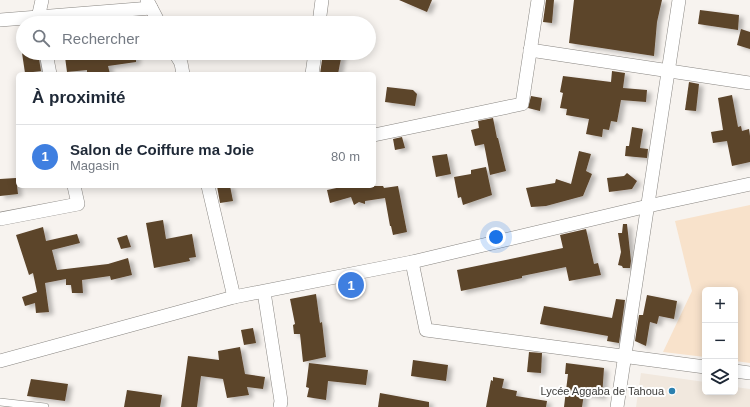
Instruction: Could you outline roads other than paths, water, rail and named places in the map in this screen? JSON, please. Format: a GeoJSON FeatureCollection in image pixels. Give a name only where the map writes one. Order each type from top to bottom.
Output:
{"type":"FeatureCollection","features":[{"type":"Feature","properties":{"kind":"street"},"geometry":{"type":"LineString","coordinates":[[40,16],[42,0]]}},
{"type":"Feature","properties":{"kind":"street"},"geometry":{"type":"LineString","coordinates":[[320,16],[322,0]]}},
{"type":"Feature","properties":{"kind":"street"},"geometry":{"type":"LineString","coordinates":[[376,135],[522,104],[538,0]]}},
{"type":"Feature","properties":{"kind":"street"},"geometry":{"type":"LineString","coordinates":[[617,407],[679,0]]}},
{"type":"Feature","properties":{"kind":"street"},"geometry":{"type":"LineString","coordinates":[[66,16],[149,4],[155,16]]}},
{"type":"Feature","properties":{"kind":"street"},"geometry":{"type":"LineString","coordinates":[[0,20],[16,20]]}},
{"type":"Feature","properties":{"kind":"street"},"geometry":{"type":"LineString","coordinates":[[530,50],[750,83]]}},
{"type":"Feature","properties":{"kind":"street"},"geometry":{"type":"LineString","coordinates":[[47,60],[50,72]]}},
{"type":"Feature","properties":{"kind":"street"},"geometry":{"type":"LineString","coordinates":[[179,60],[183,72]]}},
{"type":"Feature","properties":{"kind":"street"},"geometry":{"type":"LineString","coordinates":[[312,72],[314,60]]}},
{"type":"Feature","properties":{"kind":"street"},"geometry":{"type":"LineString","coordinates":[[0,360],[234,298],[412,262],[648,206],[750,184]]}},
{"type":"Feature","properties":{"kind":"street"},"geometry":{"type":"LineString","coordinates":[[0,219],[78,204],[74,188]]}},
{"type":"Feature","properties":{"kind":"street"},"geometry":{"type":"LineString","coordinates":[[208,188],[234,298]]}},
{"type":"Feature","properties":{"kind":"street"},"geometry":{"type":"LineString","coordinates":[[412,262],[426,330],[702,367]]}},
{"type":"Feature","properties":{"kind":"street"},"geometry":{"type":"LineString","coordinates":[[264,292],[281,401],[280,407]]}},
{"type":"Feature","properties":{"kind":"street"},"geometry":{"type":"LineString","coordinates":[[738,371],[750,373]]}},
{"type":"Feature","properties":{"kind":"lane"},"geometry":{"type":"LineString","coordinates":[[0,402],[45,407]]}},
{"type":"Feature","properties":{"kind":"place","name":"Salon de Coiffure ma Joie"},"geometry":{"type":"Point","coordinates":[351,285]}},
{"type":"Feature","properties":{"kind":"place","name":"Lycée Aggaba de Tahoua"},"geometry":{"type":"Point","coordinates":[672,391]}}]}
